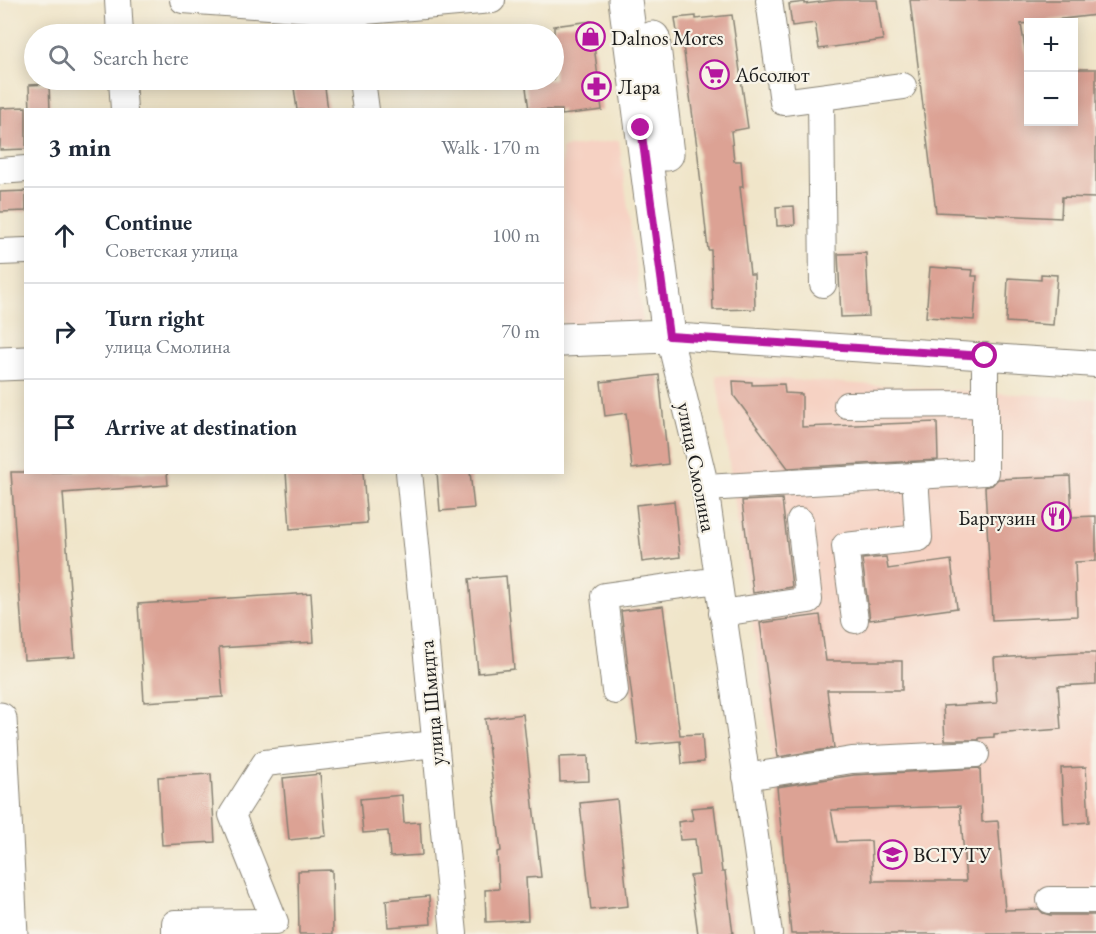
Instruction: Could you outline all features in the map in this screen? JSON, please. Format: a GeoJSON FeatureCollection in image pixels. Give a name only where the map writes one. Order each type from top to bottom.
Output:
{"type":"FeatureCollection","features":[{"type":"Feature","properties":{"kind":"main road","name":"улица Смолина"},"geometry":{"type":"LineString","coordinates":[[625,0],[680,336]]}},
{"type":"Feature","properties":{"kind":"main road"},"geometry":{"type":"LineString","coordinates":[[564,340],[680,336],[647,0]]}},
{"type":"Feature","properties":{"kind":"main road"},"geometry":{"type":"LineString","coordinates":[[0,364],[24,363]]}},
{"type":"Feature","properties":{"kind":"main road"},"geometry":{"type":"LineString","coordinates":[[0,719],[11,934]]}},
{"type":"Feature","properties":{"kind":"street"},"geometry":{"type":"LineString","coordinates":[[118,0],[119,24]]}},
{"type":"Feature","properties":{"kind":"street"},"geometry":{"type":"LineString","coordinates":[[183,0],[355,23],[492,0]]}},
{"type":"Feature","properties":{"kind":"street"},"geometry":{"type":"LineString","coordinates":[[769,0],[783,102],[903,86]]}},
{"type":"Feature","properties":{"kind":"street"},"geometry":{"type":"LineString","coordinates":[[123,90],[124,108]]}},
{"type":"Feature","properties":{"kind":"street"},"geometry":{"type":"LineString","coordinates":[[363,90],[366,108]]}},
{"type":"Feature","properties":{"kind":"street"},"geometry":{"type":"LineString","coordinates":[[821,97],[823,284]]}},
{"type":"Feature","properties":{"kind":"street"},"geometry":{"type":"LineString","coordinates":[[0,171],[24,169]]}},
{"type":"Feature","properties":{"kind":"street"},"geometry":{"type":"LineString","coordinates":[[0,252],[24,251]]}},
{"type":"Feature","properties":{"kind":"street"},"geometry":{"type":"LineString","coordinates":[[680,336],[1096,364]]}},
{"type":"Feature","properties":{"kind":"street","name":"улица Смолина"},"geometry":{"type":"LineString","coordinates":[[680,336],[705,488],[769,934]]}},
{"type":"Feature","properties":{"kind":"street"},"geometry":{"type":"LineString","coordinates":[[705,488],[985,472],[985,356]]}},
{"type":"Feature","properties":{"kind":"street"},"geometry":{"type":"LineString","coordinates":[[847,405],[985,404]]}},
{"type":"Feature","properties":{"kind":"street","name":"улица Шмидта"},"geometry":{"type":"LineString","coordinates":[[409,474],[454,934]]}},
{"type":"Feature","properties":{"kind":"street"},"geometry":{"type":"LineString","coordinates":[[855,620],[845,546],[919,538],[915,476]]}},
{"type":"Feature","properties":{"kind":"street"},"geometry":{"type":"LineString","coordinates":[[722,612],[809,600],[800,521]]}},
{"type":"Feature","properties":{"kind":"street"},"geometry":{"type":"LineString","coordinates":[[615,691],[604,596],[718,580]]}},
{"type":"Feature","properties":{"kind":"street"},"geometry":{"type":"LineString","coordinates":[[175,934],[175,923],[274,922],[232,815],[265,763],[435,744]]}},
{"type":"Feature","properties":{"kind":"street"},"geometry":{"type":"LineString","coordinates":[[746,777],[852,760],[976,754]]}},
{"type":"Feature","properties":{"kind":"street"},"geometry":{"type":"LineString","coordinates":[[1050,900],[1096,900]]}},
{"type":"Feature","properties":{"kind":"shaded area"},"geometry":{"type":"Polygon","coordinates":[[[619,140],[643,323],[564,325],[564,148],[619,140]]]}},
{"type":"Feature","properties":{"kind":"shaded area"},"geometry":{"type":"Polygon","coordinates":[[[716,375],[1096,399],[1096,934],[791,934],[777,787],[716,375]]]}},
{"type":"Feature","properties":{"kind":"building"},"geometry":{"type":"Polygon","coordinates":[[[836,0],[877,0],[883,40],[819,49],[815,23],[792,26],[789,4],[836,0]]]}},
{"type":"Feature","properties":{"kind":"building"},"geometry":{"type":"Polygon","coordinates":[[[910,0],[1096,0],[1096,15],[1071,18],[1024,18],[1024,24],[1021,24],[1024,42],[1024,126],[1078,126],[1078,69],[1096,69],[1096,198],[1062,197],[1061,218],[936,212],[910,0]]]}},
{"type":"Feature","properties":{"kind":"building"},"geometry":{"type":"Polygon","coordinates":[[[732,15],[748,128],[731,131],[734,161],[741,161],[743,187],[740,187],[750,274],[754,274],[755,309],[713,310],[711,250],[708,250],[682,38],[678,39],[675,18],[696,16],[696,19],[732,15]]]}},
{"type":"Feature","properties":{"kind":"building"},"geometry":{"type":"Polygon","coordinates":[[[591,21],[602,110],[564,115],[564,108],[529,108],[526,90],[564,90],[564,25],[591,21]]]}},
{"type":"Feature","properties":{"kind":"building"},"geometry":{"type":"Polygon","coordinates":[[[29,90],[49,90],[50,108],[30,108],[29,90]]]}},
{"type":"Feature","properties":{"kind":"building"},"geometry":{"type":"Polygon","coordinates":[[[294,90],[325,90],[328,108],[297,108],[294,90]]]}},
{"type":"Feature","properties":{"kind":"building"},"geometry":{"type":"Polygon","coordinates":[[[26,107],[24,108],[24,149],[0,150],[0,108],[26,107]]]}},
{"type":"Feature","properties":{"kind":"building"},"geometry":{"type":"Polygon","coordinates":[[[24,191],[24,211],[0,212],[0,192],[24,191]]]}},
{"type":"Feature","properties":{"kind":"building"},"geometry":{"type":"Polygon","coordinates":[[[794,206],[795,225],[777,226],[776,207],[794,206]]]}},
{"type":"Feature","properties":{"kind":"building"},"geometry":{"type":"Polygon","coordinates":[[[866,253],[869,316],[841,317],[838,254],[866,253]]]}},
{"type":"Feature","properties":{"kind":"building"},"geometry":{"type":"Polygon","coordinates":[[[930,267],[973,270],[972,276],[977,276],[974,320],[926,317],[930,267]]]}},
{"type":"Feature","properties":{"kind":"building"},"geometry":{"type":"Polygon","coordinates":[[[1041,274],[1057,275],[1053,325],[1006,322],[1008,278],[1041,280],[1041,274]]]}},
{"type":"Feature","properties":{"kind":"building"},"geometry":{"type":"Polygon","coordinates":[[[659,375],[668,464],[632,469],[626,413],[605,416],[601,382],[659,375]]]}},
{"type":"Feature","properties":{"kind":"building"},"geometry":{"type":"Polygon","coordinates":[[[733,381],[752,382],[752,385],[784,384],[785,393],[802,394],[802,427],[937,422],[938,460],[788,468],[734,396],[733,381]]]}},
{"type":"Feature","properties":{"kind":"building"},"geometry":{"type":"Polygon","coordinates":[[[11,472],[24,472],[24,474],[167,474],[168,485],[63,493],[75,657],[24,660],[11,472]]]}},
{"type":"Feature","properties":{"kind":"building"},"geometry":{"type":"Polygon","coordinates":[[[286,474],[363,474],[367,523],[290,529],[286,474]]]}},
{"type":"Feature","properties":{"kind":"building"},"geometry":{"type":"Polygon","coordinates":[[[437,474],[470,474],[474,508],[440,511],[437,474]]]}},
{"type":"Feature","properties":{"kind":"building"},"geometry":{"type":"Polygon","coordinates":[[[1070,476],[1072,517],[1096,516],[1096,561],[1075,562],[1077,616],[992,620],[985,487],[992,485],[998,479],[1070,476]]]}},
{"type":"Feature","properties":{"kind":"building"},"geometry":{"type":"Polygon","coordinates":[[[782,499],[792,587],[753,593],[742,501],[782,499]]]}},
{"type":"Feature","properties":{"kind":"building"},"geometry":{"type":"Polygon","coordinates":[[[674,501],[680,557],[642,562],[636,505],[674,501]]]}},
{"type":"Feature","properties":{"kind":"building"},"geometry":{"type":"Polygon","coordinates":[[[886,557],[888,569],[951,560],[957,608],[870,620],[862,559],[886,557]]]}},
{"type":"Feature","properties":{"kind":"building"},"geometry":{"type":"Polygon","coordinates":[[[506,576],[514,669],[478,673],[469,579],[506,576]]]}},
{"type":"Feature","properties":{"kind":"building"},"geometry":{"type":"Polygon","coordinates":[[[311,593],[314,642],[219,648],[223,697],[144,702],[138,604],[311,593]]]}},
{"type":"Feature","properties":{"kind":"building"},"geometry":{"type":"Polygon","coordinates":[[[663,606],[680,735],[702,734],[704,762],[682,764],[680,741],[638,745],[621,611],[663,606]]]}},
{"type":"Feature","properties":{"kind":"building"},"geometry":{"type":"Polygon","coordinates":[[[820,615],[826,661],[902,661],[902,690],[827,690],[834,748],[778,757],[760,623],[820,615]]]}},
{"type":"Feature","properties":{"kind":"building"},"geometry":{"type":"Polygon","coordinates":[[[1096,653],[1096,684],[1058,686],[1061,729],[994,734],[994,737],[979,738],[979,740],[945,740],[943,706],[997,703],[994,658],[1096,653]]]}},
{"type":"Feature","properties":{"kind":"building"},"geometry":{"type":"Polygon","coordinates":[[[523,714],[541,877],[526,878],[528,920],[486,922],[485,890],[499,889],[497,852],[501,851],[485,719],[523,714]]]}},
{"type":"Feature","properties":{"kind":"building"},"geometry":{"type":"Polygon","coordinates":[[[588,756],[589,781],[560,782],[559,757],[588,756]]]}},
{"type":"Feature","properties":{"kind":"building"},"geometry":{"type":"Polygon","coordinates":[[[1086,767],[1089,822],[1064,824],[1061,768],[1086,767]]]}},
{"type":"Feature","properties":{"kind":"building","name":"ВСГУТУ"},"geometry":{"type":"Polygon","coordinates":[[[980,768],[982,822],[998,821],[1005,910],[1039,909],[1050,915],[1096,915],[1096,934],[791,934],[777,787],[854,775],[980,768]],[[960,806],[831,810],[837,842],[871,841],[873,881],[966,881],[960,806]]]}},
{"type":"Feature","properties":{"kind":"building"},"geometry":{"type":"Polygon","coordinates":[[[211,774],[215,842],[162,845],[158,777],[211,774]]]}},
{"type":"Feature","properties":{"kind":"building"},"geometry":{"type":"Polygon","coordinates":[[[320,774],[326,836],[289,840],[283,778],[320,774]]]}},
{"type":"Feature","properties":{"kind":"building"},"geometry":{"type":"Polygon","coordinates":[[[402,795],[404,823],[420,822],[422,855],[390,857],[388,831],[363,833],[360,799],[402,795]]]}},
{"type":"Feature","properties":{"kind":"building"},"geometry":{"type":"Polygon","coordinates":[[[617,799],[628,906],[591,910],[580,803],[617,799]]]}},
{"type":"Feature","properties":{"kind":"building"},"geometry":{"type":"Polygon","coordinates":[[[714,806],[733,934],[698,934],[690,876],[699,875],[695,839],[680,840],[678,822],[693,820],[691,808],[714,806]]]}},
{"type":"Feature","properties":{"kind":"building"},"geometry":{"type":"Polygon","coordinates":[[[332,870],[333,934],[299,934],[298,871],[332,870]]]}},
{"type":"Feature","properties":{"kind":"building"},"geometry":{"type":"Polygon","coordinates":[[[429,896],[431,924],[388,927],[386,900],[429,896]]]}},
{"type":"Feature","properties":{"kind":"place","name":"Dalnos Mores"},"geometry":{"type":"Point","coordinates":[590,37]}},
{"type":"Feature","properties":{"kind":"place","name":"Абсолют"},"geometry":{"type":"Point","coordinates":[714,74]}},
{"type":"Feature","properties":{"kind":"place","name":"Лара"},"geometry":{"type":"Point","coordinates":[597,86]}},
{"type":"Feature","properties":{"kind":"place","name":"Баргузин"},"geometry":{"type":"Point","coordinates":[1057,517]}},
{"type":"Feature","properties":{"kind":"place","name":"ВСГУТУ"},"geometry":{"type":"Point","coordinates":[892,854]}},
{"type":"Feature","properties":{"kind":"route"},"geometry":{"type":"LineString","coordinates":[[641,128],[669,336],[985,356]]}}]}
